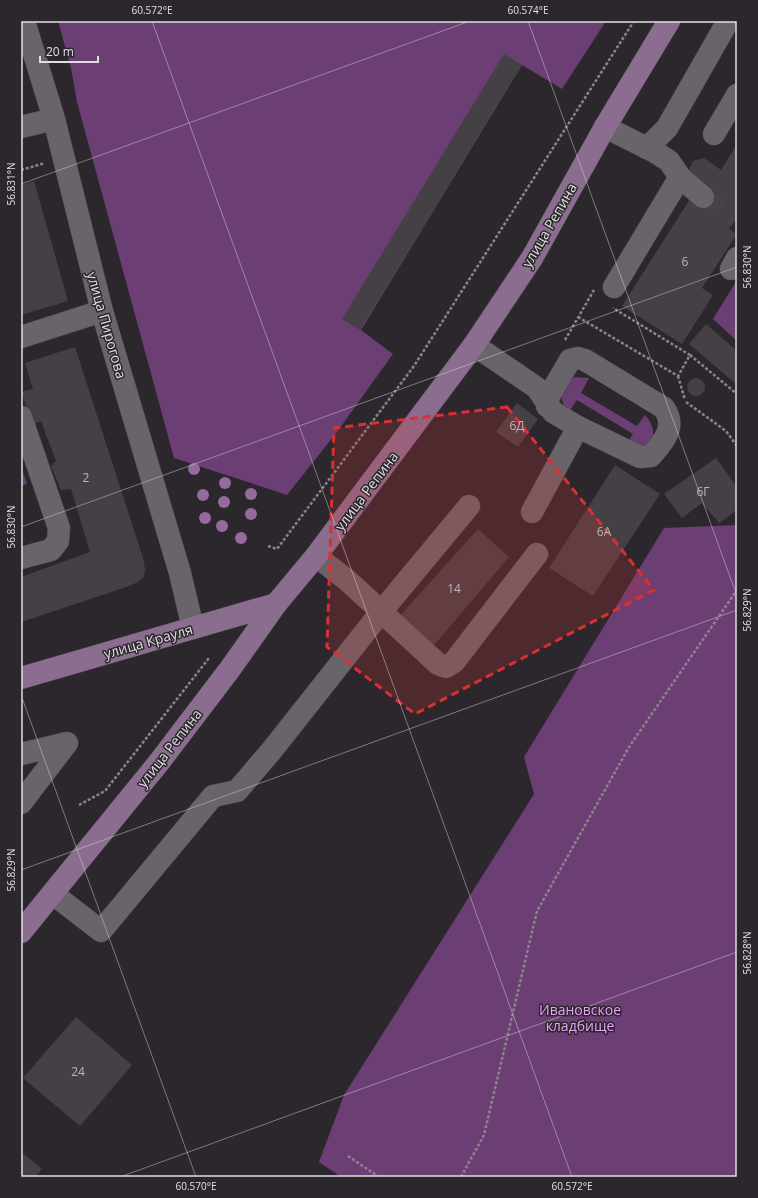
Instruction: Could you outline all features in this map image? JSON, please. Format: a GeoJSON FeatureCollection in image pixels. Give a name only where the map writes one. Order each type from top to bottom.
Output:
{"type":"FeatureCollection","features":[{"type":"Feature","properties":{"kind":"main road","name":"улица Репина"},"geometry":{"type":"LineString","coordinates":[[21,932],[155,767],[230,669],[276,604],[316,556],[474,345],[532,258],[605,127],[669,21]]}},
{"type":"Feature","properties":{"kind":"main road","name":"улица Крауля"},"geometry":{"type":"LineString","coordinates":[[21,678],[276,604]]}},
{"type":"Feature","properties":{"kind":"street","name":"улица Пирогова"},"geometry":{"type":"LineString","coordinates":[[24,21],[54,119],[102,311],[180,574],[193,628]]}},
{"type":"Feature","properties":{"kind":"street"},"geometry":{"type":"LineString","coordinates":[[647,148],[667,128],[728,21]]}},
{"type":"Feature","properties":{"kind":"street"},"geometry":{"type":"LineString","coordinates":[[714,134],[737,95]]}},
{"type":"Feature","properties":{"kind":"street"},"geometry":{"type":"LineString","coordinates":[[21,127],[54,119]]}},
{"type":"Feature","properties":{"kind":"street"},"geometry":{"type":"LineString","coordinates":[[605,127],[669,161],[680,177],[704,197]]}},
{"type":"Feature","properties":{"kind":"street"},"geometry":{"type":"LineString","coordinates":[[608,297],[680,177]]}},
{"type":"Feature","properties":{"kind":"street"},"geometry":{"type":"LineString","coordinates":[[21,338],[102,311]]}},
{"type":"Feature","properties":{"kind":"street"},"geometry":{"type":"LineString","coordinates":[[474,345],[537,388],[547,406],[553,412],[578,427],[640,457],[651,456],[658,448],[671,425],[669,416],[664,408],[585,360],[578,358],[570,360],[548,398],[547,406]]}},
{"type":"Feature","properties":{"kind":"street"},"geometry":{"type":"LineString","coordinates":[[21,417],[59,528],[58,541],[50,550],[21,558]]}},
{"type":"Feature","properties":{"kind":"street"},"geometry":{"type":"LineString","coordinates":[[532,512],[578,427]]}},
{"type":"Feature","properties":{"kind":"street"},"geometry":{"type":"LineString","coordinates":[[53,894],[101,931],[213,796],[237,791],[272,750],[381,612],[469,506]]}},
{"type":"Feature","properties":{"kind":"street"},"geometry":{"type":"LineString","coordinates":[[316,556],[347,580],[438,664],[446,667],[454,662],[537,554]]}},
{"type":"Feature","properties":{"kind":"street"},"geometry":{"type":"LineString","coordinates":[[21,754],[67,743],[21,802]]}},
{"type":"Feature","properties":{"kind":"path"},"geometry":{"type":"LineString","coordinates":[[268,546],[277,549],[414,366],[634,21]]}},
{"type":"Feature","properties":{"kind":"path"},"geometry":{"type":"LineString","coordinates":[[21,170],[45,163]]}},
{"type":"Feature","properties":{"kind":"path"},"geometry":{"type":"LineString","coordinates":[[591,294],[608,297],[690,355],[737,394]]}},
{"type":"Feature","properties":{"kind":"path"},"geometry":{"type":"LineString","coordinates":[[578,317],[678,376],[685,402]]}},
{"type":"Feature","properties":{"kind":"path"},"geometry":{"type":"LineString","coordinates":[[678,376],[690,355]]}},
{"type":"Feature","properties":{"kind":"path"},"geometry":{"type":"LineString","coordinates":[[461,1177],[484,1135],[537,911],[629,747],[737,590]]}},
{"type":"Feature","properties":{"kind":"path"},"geometry":{"type":"LineString","coordinates":[[79,804],[104,791],[209,658]]}},
{"type":"Feature","properties":{"kind":"path"},"geometry":{"type":"LineString","coordinates":[[348,1156],[379,1177]]}},
{"type":"Feature","properties":{"kind":"highlighted area"},"geometry":{"type":"Polygon","coordinates":[[[507,407],[654,590],[415,714],[327,647],[334,428],[507,407]]]}},
{"type":"Feature","properties":{"kind":"green space"},"geometry":{"type":"Polygon","coordinates":[[[58,21],[606,21],[562,89],[522,65],[361,330],[393,354],[337,432],[287,495],[174,458],[77,102],[71,68],[58,21]]]}},
{"type":"Feature","properties":{"kind":"green space"},"geometry":{"type":"Polygon","coordinates":[[[737,280],[737,341],[713,319],[737,280]]]}},
{"type":"Feature","properties":{"kind":"green space"},"geometry":{"type":"Polygon","coordinates":[[[575,377],[589,378],[581,393],[637,426],[645,415],[653,429],[651,440],[642,446],[635,447],[626,445],[633,434],[577,400],[569,412],[563,402],[562,393],[566,384],[575,377]]]}},
{"type":"Feature","properties":{"kind":"green space"},"geometry":{"type":"Polygon","coordinates":[[[21,466],[27,484],[21,486],[21,466]]]}},
{"type":"Feature","properties":{"kind":"green space","name":"Ивановское кладбище"},"geometry":{"type":"Polygon","coordinates":[[[737,525],[737,1177],[341,1177],[319,1162],[344,1095],[534,794],[524,757],[664,528],[737,525]]]}},
{"type":"Feature","properties":{"kind":"building"},"geometry":{"type":"Polygon","coordinates":[[[504,54],[522,65],[360,330],[342,319],[504,54]]]}},
{"type":"Feature","properties":{"kind":"building"},"geometry":{"type":"Polygon","coordinates":[[[737,144],[737,217],[729,229],[737,234],[702,288],[713,295],[682,344],[622,306],[690,199],[692,178],[689,170],[693,161],[704,158],[721,170],[737,144]]]}},
{"type":"Feature","properties":{"kind":"building"},"geometry":{"type":"Polygon","coordinates":[[[34,181],[68,301],[21,315],[21,185],[34,181]]]}},
{"type":"Feature","properties":{"kind":"building"},"geometry":{"type":"Polygon","coordinates":[[[706,324],[737,351],[737,385],[689,344],[706,324]]]}},
{"type":"Feature","properties":{"kind":"building"},"geometry":{"type":"Polygon","coordinates":[[[75,347],[143,558],[145,569],[144,576],[138,582],[129,586],[21,622],[21,577],[90,552],[71,489],[61,490],[51,466],[56,461],[41,421],[33,424],[21,392],[33,389],[25,363],[75,347]]]}},
{"type":"Feature","properties":{"kind":"building"},"geometry":{"type":"Polygon","coordinates":[[[696,378],[702,381],[705,387],[702,393],[696,396],[690,393],[687,387],[690,381],[696,378]]]}},
{"type":"Feature","properties":{"kind":"building"},"geometry":{"type":"Polygon","coordinates":[[[517,403],[538,419],[518,447],[496,432],[517,403]]]}},
{"type":"Feature","properties":{"kind":"building"},"geometry":{"type":"Polygon","coordinates":[[[716,458],[737,487],[737,510],[719,523],[702,503],[682,518],[664,494],[716,458]]]}},
{"type":"Feature","properties":{"kind":"building"},"geometry":{"type":"Polygon","coordinates":[[[615,465],[660,494],[593,596],[549,568],[615,465]]]}},
{"type":"Feature","properties":{"kind":"building"},"geometry":{"type":"Polygon","coordinates":[[[478,529],[509,557],[430,650],[397,619],[478,529]]]}},
{"type":"Feature","properties":{"kind":"building"},"geometry":{"type":"Polygon","coordinates":[[[76,1017],[132,1065],[80,1126],[23,1078],[76,1017]]]}},
{"type":"Feature","properties":{"kind":"building"},"geometry":{"type":"Polygon","coordinates":[[[21,1152],[42,1169],[35,1177],[21,1177],[21,1152]]]}},
{"type":"Feature","properties":{"kind":"tunnel"},"geometry":{"type":"LineString","coordinates":[[703,197],[737,217]]}}]}
